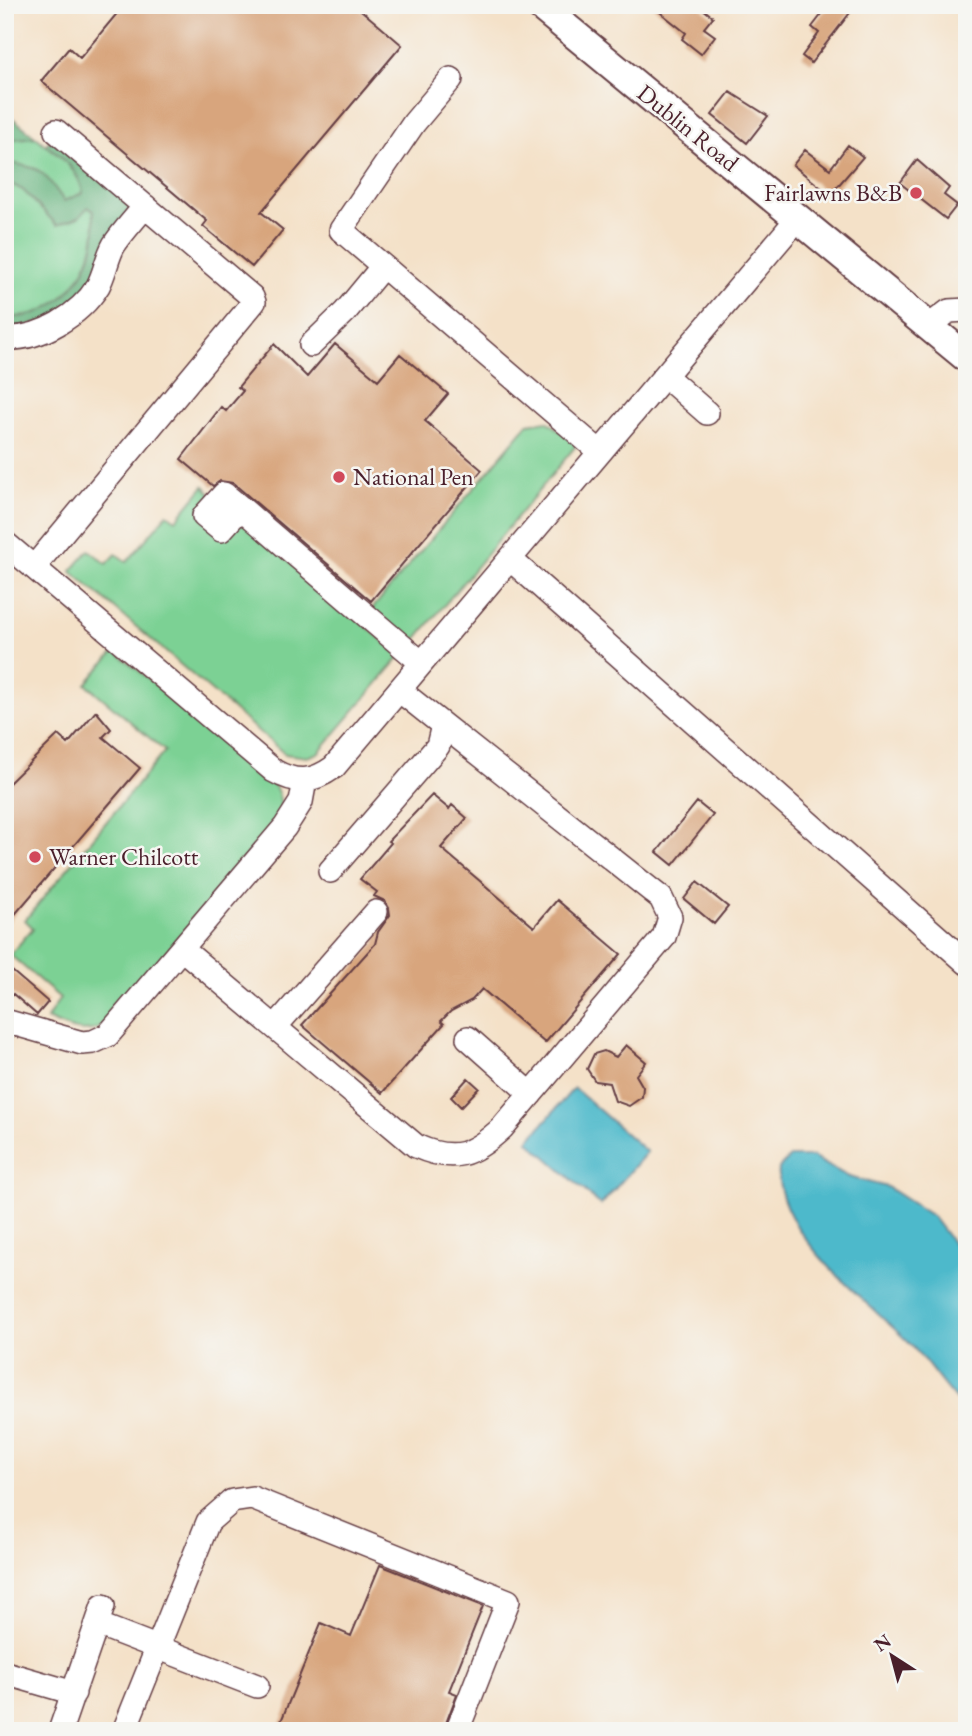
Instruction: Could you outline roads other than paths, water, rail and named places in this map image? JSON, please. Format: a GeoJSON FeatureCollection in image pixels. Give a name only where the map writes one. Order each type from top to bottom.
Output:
{"type":"FeatureCollection","features":[{"type":"Feature","properties":{"kind":"main road","name":"Dublin Road"},"geometry":{"type":"LineString","coordinates":[[539,5],[967,358]]}},
{"type":"Feature","properties":{"kind":"street"},"geometry":{"type":"LineString","coordinates":[[451,79],[414,122],[341,230],[600,452]]}},
{"type":"Feature","properties":{"kind":"street"},"geometry":{"type":"LineString","coordinates":[[34,567],[254,303],[252,297],[56,131]]}},
{"type":"Feature","properties":{"kind":"street"},"geometry":{"type":"LineString","coordinates":[[5,338],[14,338],[55,325],[85,303],[98,286],[113,247],[145,206]]}},
{"type":"Feature","properties":{"kind":"street"},"geometry":{"type":"LineString","coordinates":[[5,543],[274,771],[289,780],[319,778],[334,767],[798,218]]}},
{"type":"Feature","properties":{"kind":"street"},"geometry":{"type":"LineString","coordinates":[[311,345],[345,312],[383,266]]}},
{"type":"Feature","properties":{"kind":"street"},"geometry":{"type":"LineString","coordinates":[[929,326],[949,311],[967,310]]}},
{"type":"Feature","properties":{"kind":"street"},"geometry":{"type":"LineString","coordinates":[[665,376],[708,413]]}},
{"type":"Feature","properties":{"kind":"street"},"geometry":{"type":"LineString","coordinates":[[241,508],[422,663]]}},
{"type":"Feature","properties":{"kind":"street"},"geometry":{"type":"LineString","coordinates":[[510,558],[967,963]]}},
{"type":"Feature","properties":{"kind":"street"},"geometry":{"type":"LineString","coordinates":[[182,949],[416,1146],[452,1157],[482,1147],[531,1094],[664,937],[670,917],[661,898],[399,690]]}},
{"type":"Feature","properties":{"kind":"street"},"geometry":{"type":"LineString","coordinates":[[330,871],[438,746],[443,725]]}},
{"type":"Feature","properties":{"kind":"street"},"geometry":{"type":"LineString","coordinates":[[5,1021],[65,1040],[93,1042],[108,1035],[285,827],[301,802],[304,780]]}},
{"type":"Feature","properties":{"kind":"street"},"geometry":{"type":"LineString","coordinates":[[275,1027],[376,912]]}},
{"type":"Feature","properties":{"kind":"street"},"geometry":{"type":"LineString","coordinates":[[468,1038],[531,1094]]}},
{"type":"Feature","properties":{"kind":"street"},"geometry":{"type":"LineString","coordinates":[[124,1731],[213,1514],[242,1499],[263,1501],[508,1601],[457,1731]]}},
{"type":"Feature","properties":{"kind":"street"},"geometry":{"type":"LineString","coordinates":[[60,1731],[100,1615],[157,1646],[257,1686]]}},
{"type":"Feature","properties":{"kind":"street"},"geometry":{"type":"LineString","coordinates":[[5,1673],[74,1693]]}},
{"type":"Feature","properties":{"kind":"water"},"geometry":{"type":"Polygon","coordinates":[[[574,1088],[647,1152],[601,1205],[528,1141],[574,1088]]]}},
{"type":"Feature","properties":{"kind":"water"},"geometry":{"type":"Polygon","coordinates":[[[790,1157],[812,1157],[849,1177],[887,1187],[932,1216],[967,1262],[967,1411],[911,1345],[827,1265],[807,1241],[791,1217],[781,1192],[779,1168],[790,1157]]]}},
{"type":"Feature","properties":{"kind":"place","name":"Fairlawns B&B"},"geometry":{"type":"Point","coordinates":[916,193]}},
{"type":"Feature","properties":{"kind":"place","name":"National Pen"},"geometry":{"type":"Point","coordinates":[339,477]}},
{"type":"Feature","properties":{"kind":"place","name":"Warner Chilcott"},"geometry":{"type":"Point","coordinates":[35,857]}}]}
